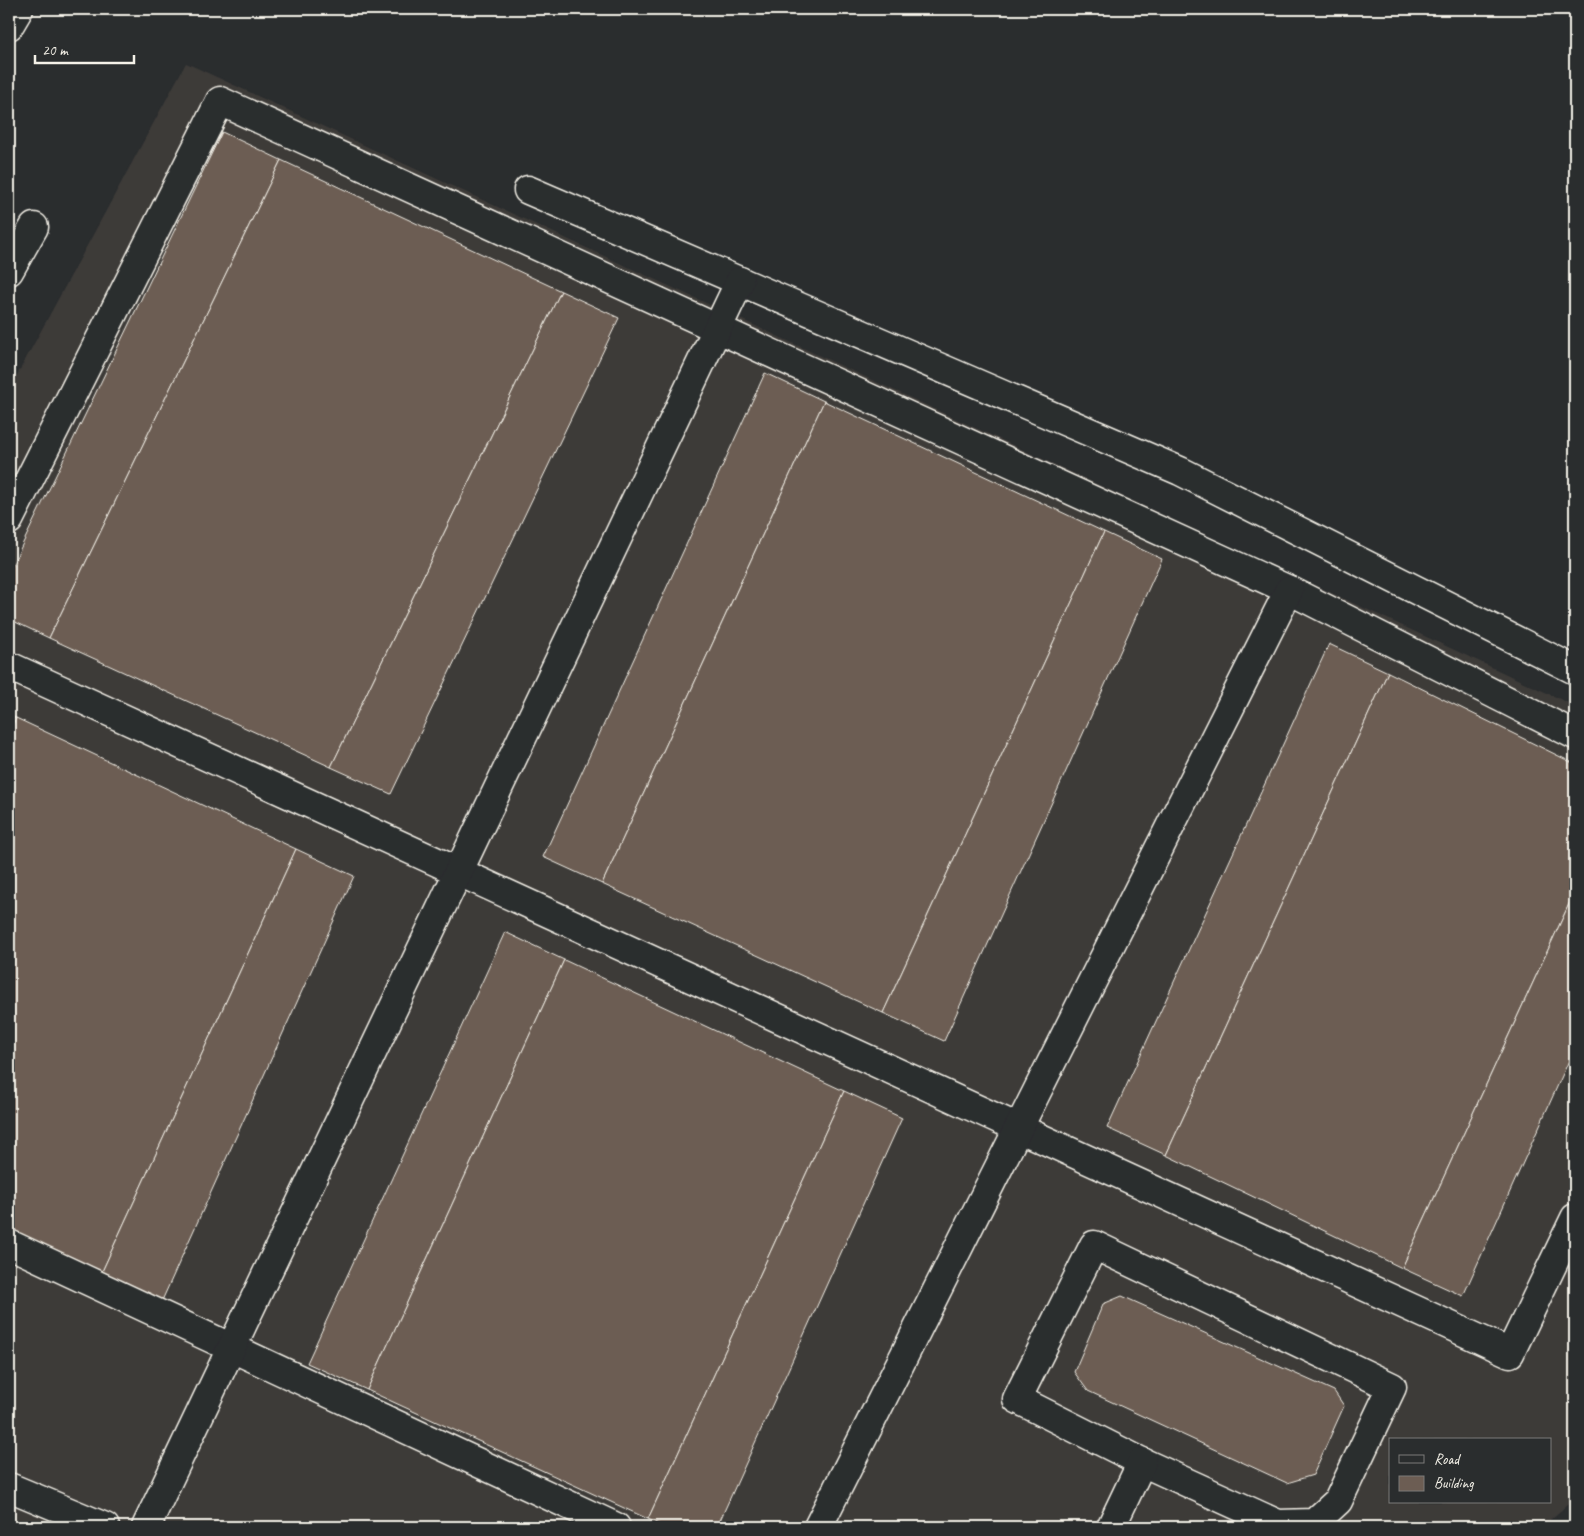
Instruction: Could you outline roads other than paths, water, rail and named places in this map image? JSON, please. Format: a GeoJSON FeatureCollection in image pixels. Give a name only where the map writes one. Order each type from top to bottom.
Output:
{"type":"FeatureCollection","features":[{"type":"Feature","properties":{"kind":"street"},"geometry":{"type":"LineString","coordinates":[[9,26],[19,9]]}},
{"type":"Feature","properties":{"kind":"street"},"geometry":{"type":"LineString","coordinates":[[9,520],[220,101],[1289,590],[1575,735]]}},
{"type":"Feature","properties":{"kind":"street"},"geometry":{"type":"LineString","coordinates":[[528,190],[1180,471],[1575,670]]}},
{"type":"Feature","properties":{"kind":"street"},"geometry":{"type":"LineString","coordinates":[[9,271],[34,227]]}},
{"type":"Feature","properties":{"kind":"street"},"geometry":{"type":"LineString","coordinates":[[146,1527],[740,281]]}},
{"type":"Feature","properties":{"kind":"street"},"geometry":{"type":"LineString","coordinates":[[818,1527],[1289,590]]}},
{"type":"Feature","properties":{"kind":"street"},"geometry":{"type":"LineString","coordinates":[[9,666],[1510,1353],[1575,1218]]}},
{"type":"Feature","properties":{"kind":"street"},"geometry":{"type":"LineString","coordinates":[[9,1244],[616,1527]]}},
{"type":"Feature","properties":{"kind":"street"},"geometry":{"type":"LineString","coordinates":[[1094,1245],[1392,1387],[1338,1501],[1314,1523],[1278,1524],[1142,1462],[1017,1399],[1094,1245]]}},
{"type":"Feature","properties":{"kind":"street"},"geometry":{"type":"LineString","coordinates":[[1111,1527],[1142,1462]]}},
{"type":"Feature","properties":{"kind":"street"},"geometry":{"type":"LineString","coordinates":[[9,1487],[105,1527]]}}]}
